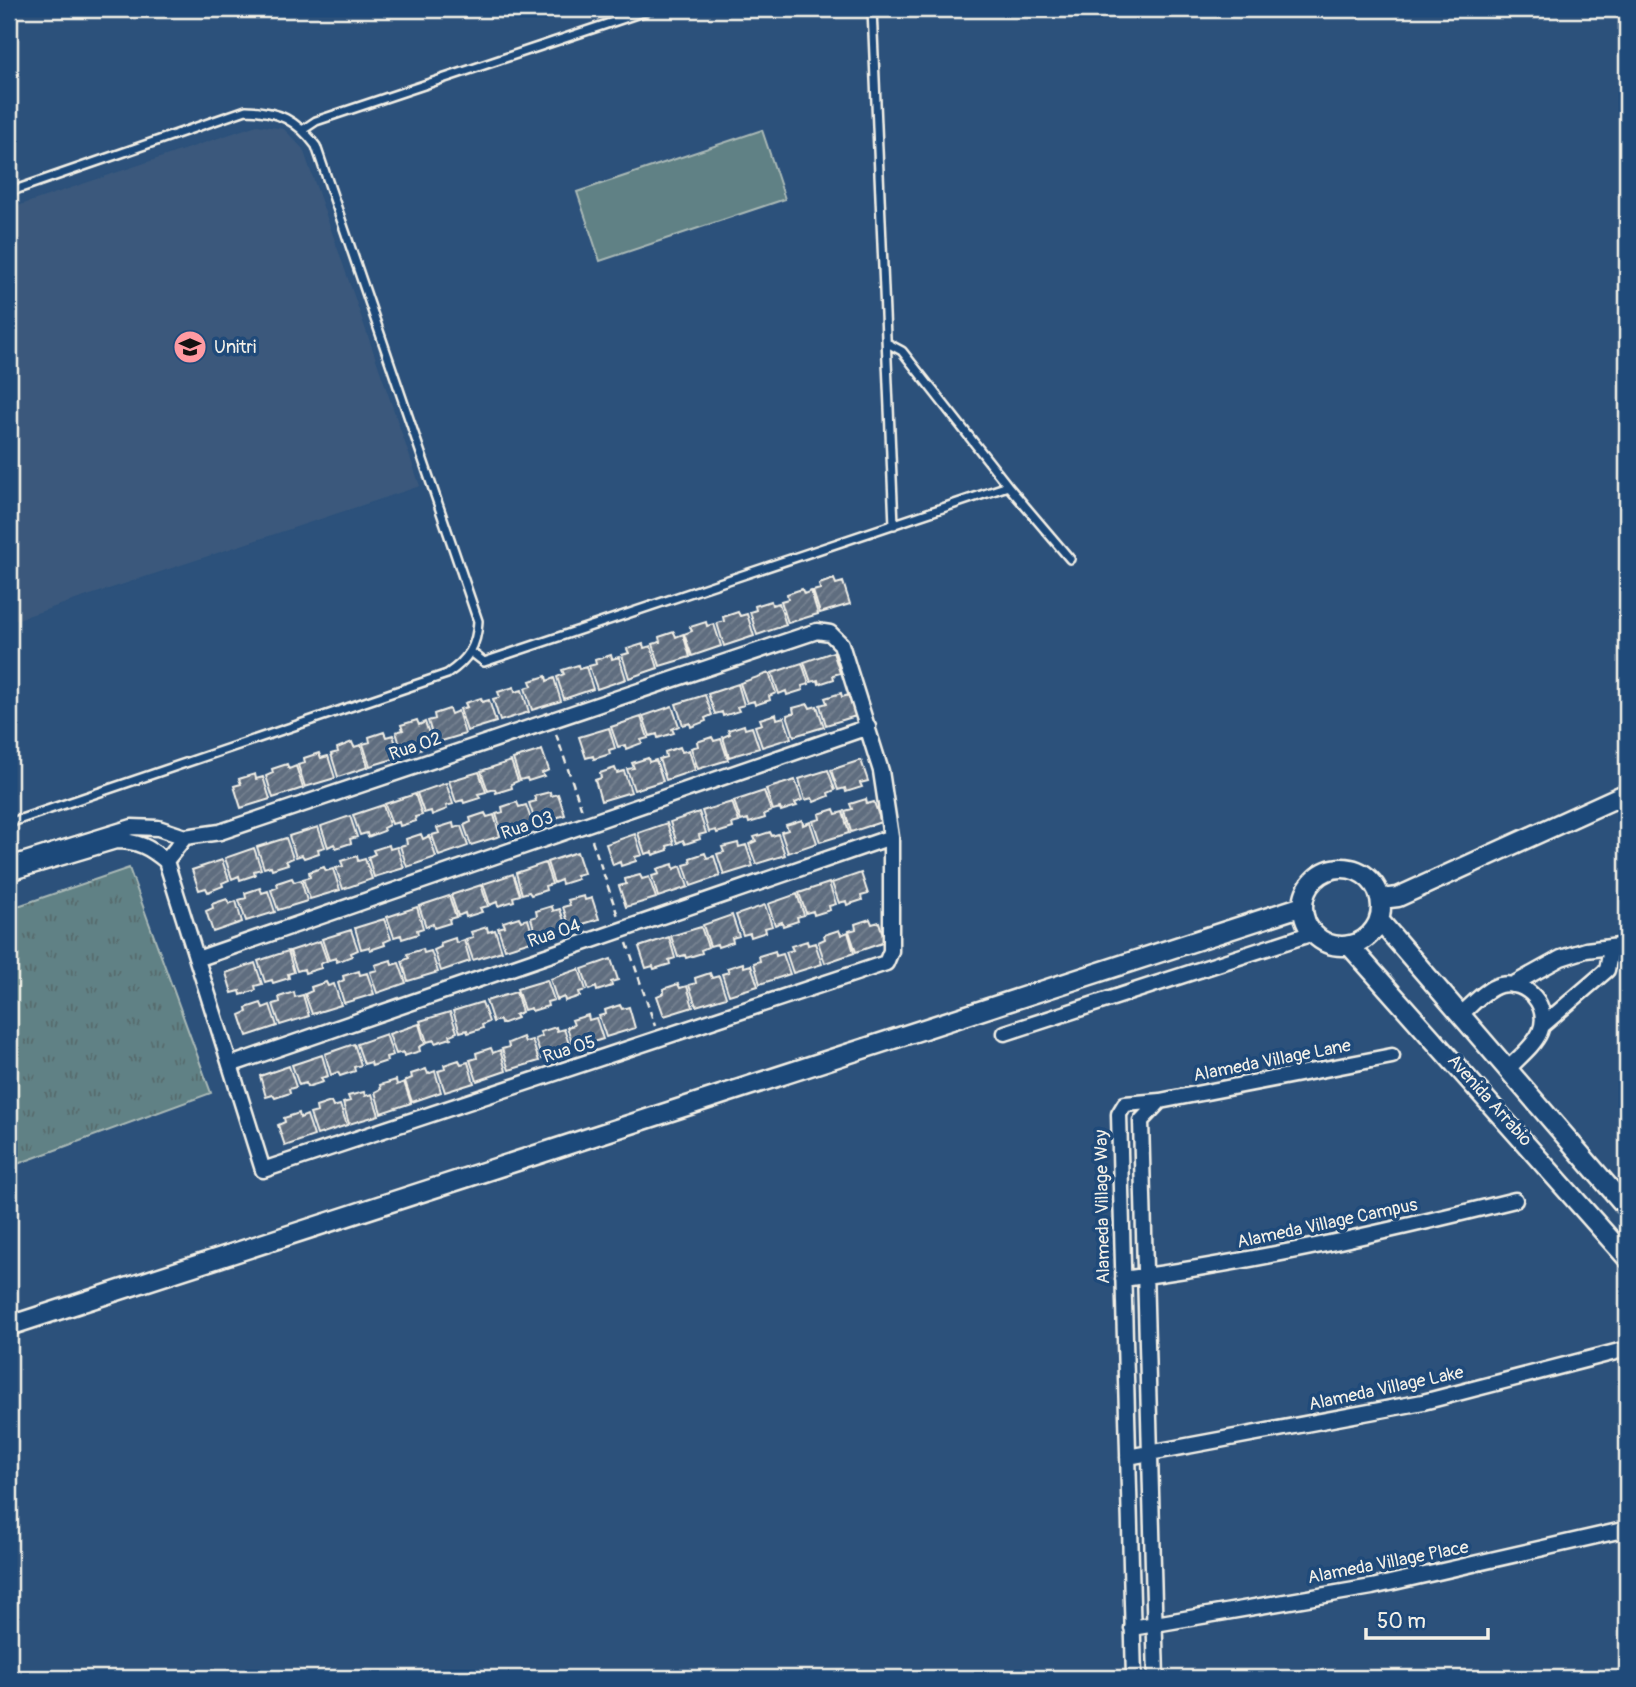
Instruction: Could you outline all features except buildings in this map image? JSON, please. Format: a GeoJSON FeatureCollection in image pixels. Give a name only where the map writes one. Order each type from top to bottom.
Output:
{"type":"FeatureCollection","features":[{"type":"Feature","properties":{"kind":"street","name":"Rua 02"},"geometry":{"type":"LineString","coordinates":[[9,864],[132,827],[158,828],[185,837],[219,832],[817,631],[830,633],[841,644],[868,727]]}},
{"type":"Feature","properties":{"kind":"street","name":"Rua 03"},"geometry":{"type":"LineString","coordinates":[[197,959],[868,727]]}},
{"type":"Feature","properties":{"kind":"street"},"geometry":{"type":"LineString","coordinates":[[868,727],[881,771],[891,837]]}},
{"type":"Feature","properties":{"kind":"street"},"geometry":{"type":"LineString","coordinates":[[1381,899],[1398,897],[1627,793]]}},
{"type":"Feature","properties":{"kind":"street"},"geometry":{"type":"LineString","coordinates":[[151,848],[158,828]]}},
{"type":"Feature","properties":{"kind":"street"},"geometry":{"type":"LineString","coordinates":[[166,861],[185,837]]}},
{"type":"Feature","properties":{"kind":"street","name":"Rua 04"},"geometry":{"type":"LineString","coordinates":[[230,1065],[891,837]]}},
{"type":"Feature","properties":{"kind":"street","name":"Rua 05"},"geometry":{"type":"LineString","coordinates":[[230,1065],[263,1170],[886,963],[891,951],[891,837]]}},
{"type":"Feature","properties":{"kind":"street"},"geometry":{"type":"LineString","coordinates":[[9,873],[116,841],[135,841],[151,848],[166,861],[230,1065]]}},
{"type":"Feature","properties":{"kind":"street"},"geometry":{"type":"LineString","coordinates":[[1343,867],[1363,874],[1377,889],[1381,899],[1379,920],[1367,937],[1349,945],[1330,944],[1313,933],[1308,926],[1303,906],[1304,896],[1315,878],[1323,872],[1343,867]]}},
{"type":"Feature","properties":{"kind":"street"},"geometry":{"type":"LineString","coordinates":[[9,1326],[1303,906]]}},
{"type":"Feature","properties":{"kind":"street","name":"Avenida Arrabio"},"geometry":{"type":"LineString","coordinates":[[1379,920],[1627,1208]]}},
{"type":"Feature","properties":{"kind":"street"},"geometry":{"type":"LineString","coordinates":[[1005,1033],[1313,933]]}},
{"type":"Feature","properties":{"kind":"street","name":"Avenida Arrabio"},"geometry":{"type":"LineString","coordinates":[[1349,945],[1541,1157],[1627,1258]]}},
{"type":"Feature","properties":{"kind":"street"},"geometry":{"type":"LineString","coordinates":[[1461,1014],[1490,989],[1512,985],[1561,958],[1586,950],[1627,945]]}},
{"type":"Feature","properties":{"kind":"street"},"geometry":{"type":"LineString","coordinates":[[1542,1025],[1606,970],[1611,949]]}},
{"type":"Feature","properties":{"kind":"street"},"geometry":{"type":"LineString","coordinates":[[1508,1069],[1539,1036],[1542,1025],[1539,1003],[1523,988],[1512,985]]}},
{"type":"Feature","properties":{"kind":"street","name":"Alameda Village Lane"},"geometry":{"type":"LineString","coordinates":[[1160,1101],[1392,1056]]}},
{"type":"Feature","properties":{"kind":"street"},"geometry":{"type":"LineString","coordinates":[[1156,1678],[1141,1121],[1160,1101]]}},
{"type":"Feature","properties":{"kind":"street","name":"Alameda Village Way"},"geometry":{"type":"LineString","coordinates":[[1134,1678],[1119,1114],[1125,1104],[1160,1101]]}},
{"type":"Feature","properties":{"kind":"street"},"geometry":{"type":"LineString","coordinates":[[1541,1157],[1567,1137]]}},
{"type":"Feature","properties":{"kind":"street","name":"Alameda Village Campus"},"geometry":{"type":"LineString","coordinates":[[1123,1279],[1169,1275],[1337,1244],[1515,1200]]}},
{"type":"Feature","properties":{"kind":"street","name":"Alameda Village Lake"},"geometry":{"type":"LineString","coordinates":[[1128,1457],[1423,1402],[1627,1349]]}},
{"type":"Feature","properties":{"kind":"street","name":"Alameda Village Place"},"geometry":{"type":"LineString","coordinates":[[1132,1628],[1372,1587],[1627,1529]]}},
{"type":"Feature","properties":{"kind":"lane"},"geometry":{"type":"LineString","coordinates":[[304,129],[316,121],[652,9]]}},
{"type":"Feature","properties":{"kind":"lane"},"geometry":{"type":"LineString","coordinates":[[872,9],[894,525]]}},
{"type":"Feature","properties":{"kind":"lane"},"geometry":{"type":"LineString","coordinates":[[9,192],[246,110],[267,110],[287,117],[304,129],[317,146],[474,605],[477,637],[471,652],[461,665],[447,674],[9,823]]}},
{"type":"Feature","properties":{"kind":"lane"},"geometry":{"type":"LineString","coordinates":[[887,343],[902,351],[1008,486],[1070,559]]}},
{"type":"Feature","properties":{"kind":"lane"},"geometry":{"type":"LineString","coordinates":[[471,652],[484,662],[1008,486]]}},
{"type":"Feature","properties":{"kind":"path"},"geometry":{"type":"LineString","coordinates":[[551,721],[660,1040]]}},
{"type":"Feature","properties":{"kind":"shaded area","name":"Unitri"},"geometry":{"type":"Polygon","coordinates":[[[257,125],[284,129],[303,149],[420,486],[9,622],[9,209],[257,125]]]}},
{"type":"Feature","properties":{"kind":"green space"},"geometry":{"type":"Polygon","coordinates":[[[762,130],[785,199],[600,261],[577,192],[762,130]]]}},
{"type":"Feature","properties":{"kind":"green space"},"geometry":{"type":"Polygon","coordinates":[[[129,868],[211,1093],[9,1167],[9,909],[129,868]]]}},
{"type":"Feature","properties":{"kind":"place","name":"Unitri"},"geometry":{"type":"Point","coordinates":[190,347]}}]}
